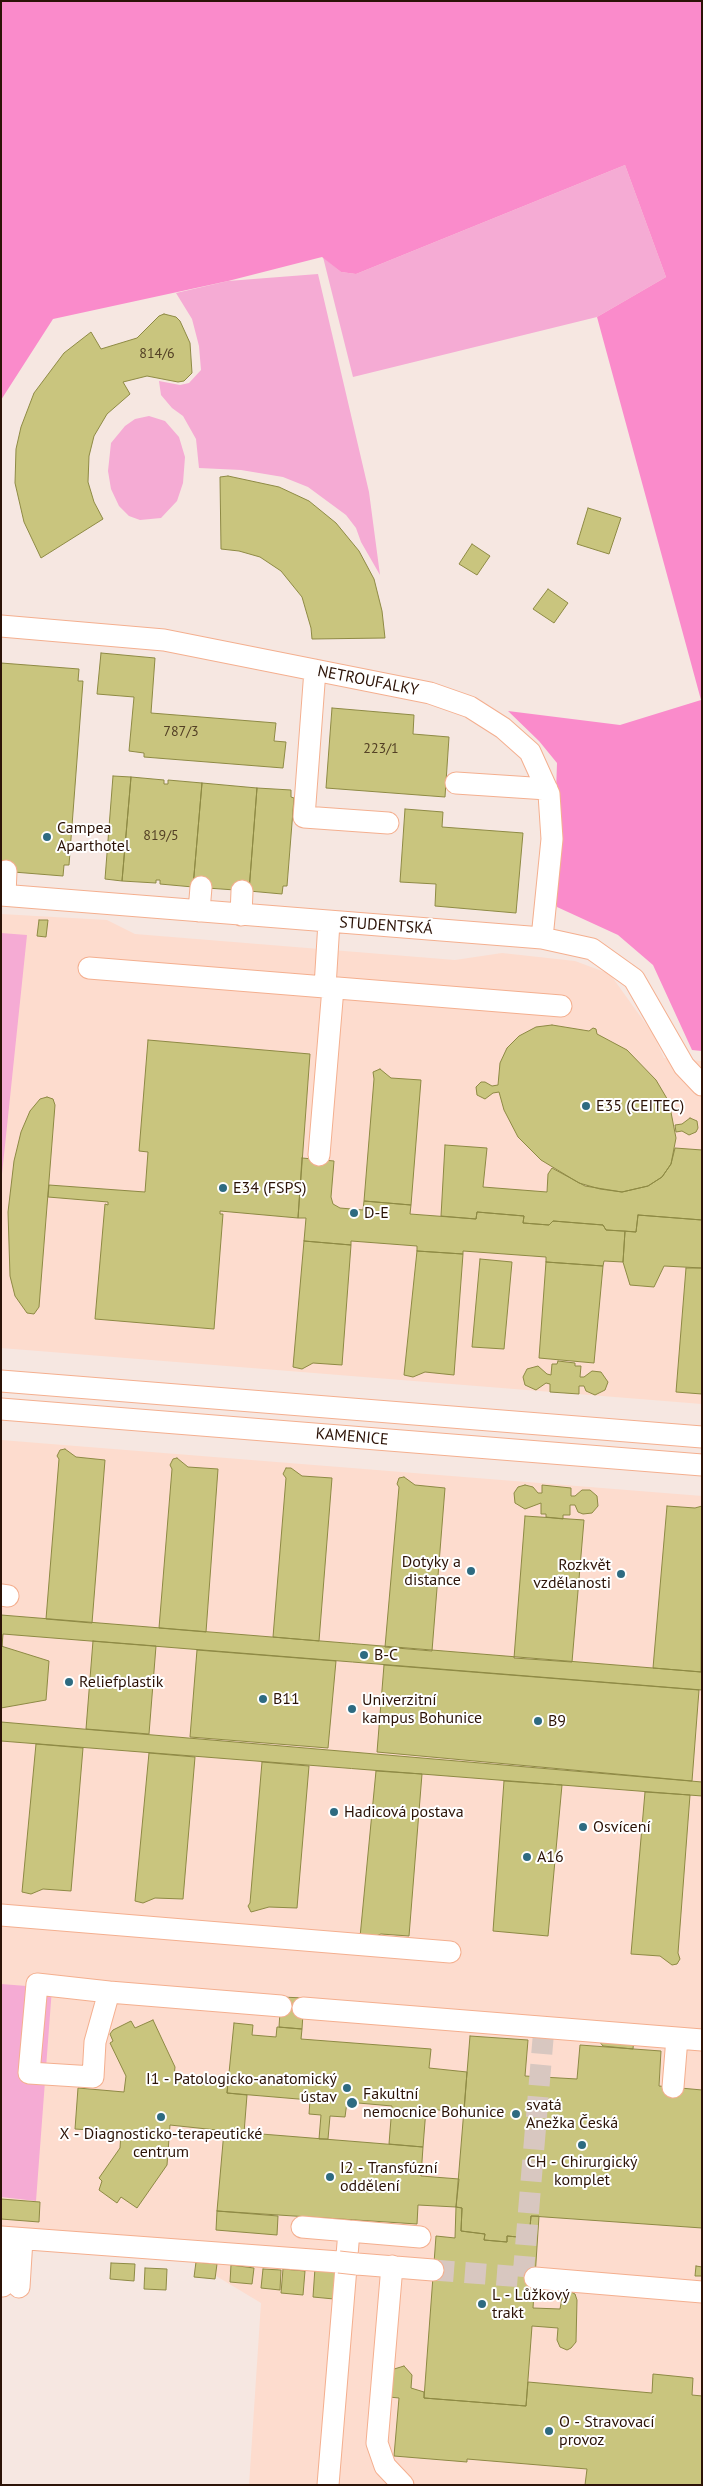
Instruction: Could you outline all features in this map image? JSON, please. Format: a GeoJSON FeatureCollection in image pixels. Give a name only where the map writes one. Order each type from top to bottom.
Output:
{"type":"FeatureCollection","features":[{"type":"Feature","properties":{"kind":"street","name":"NETROUFALKY"},"geometry":{"type":"LineString","coordinates":[[1,626],[164,640],[430,693],[470,708],[503,728],[530,752],[549,794],[552,839],[542,938]]}},
{"type":"Feature","properties":{"kind":"street"},"geometry":{"type":"LineString","coordinates":[[314,670],[304,816],[388,823]]}},
{"type":"Feature","properties":{"kind":"street"},"geometry":{"type":"LineString","coordinates":[[456,783],[547,789]]}},
{"type":"Feature","properties":{"kind":"street"},"geometry":{"type":"LineString","coordinates":[[3,895],[6,871]]}},
{"type":"Feature","properties":{"kind":"street"},"geometry":{"type":"LineString","coordinates":[[199,911],[201,887]]}},
{"type":"Feature","properties":{"kind":"street"},"geometry":{"type":"LineString","coordinates":[[241,915],[242,891]]}},
{"type":"Feature","properties":{"kind":"street","name":"STUDENTSKÁ"},"geometry":{"type":"LineString","coordinates":[[3,895],[542,938],[592,949],[634,979],[684,1066],[702,1085]]}},
{"type":"Feature","properties":{"kind":"street"},"geometry":{"type":"LineString","coordinates":[[319,1155],[329,987],[329,922]]}},
{"type":"Feature","properties":{"kind":"street"},"geometry":{"type":"LineString","coordinates":[[89,968],[561,1006]]}},
{"type":"Feature","properties":{"kind":"street","name":"KAMENICE"},"geometry":{"type":"LineString","coordinates":[[1,1381],[702,1437]]}},
{"type":"Feature","properties":{"kind":"street","name":"KAMENICE"},"geometry":{"type":"LineString","coordinates":[[1,1409],[702,1465]]}},
{"type":"Feature","properties":{"kind":"street"},"geometry":{"type":"LineString","coordinates":[[1,1915],[450,1952]]}},
{"type":"Feature","properties":{"kind":"street"},"geometry":{"type":"LineString","coordinates":[[110,1992],[95,2042],[93,2077],[29,2072],[37,1984],[281,2006]]}},
{"type":"Feature","properties":{"kind":"street"},"geometry":{"type":"LineString","coordinates":[[303,2008],[702,2040]]}},
{"type":"Feature","properties":{"kind":"street"},"geometry":{"type":"LineString","coordinates":[[673,2087],[677,2038]]}},
{"type":"Feature","properties":{"kind":"street"},"geometry":{"type":"LineString","coordinates":[[302,2227],[420,2237]]}},
{"type":"Feature","properties":{"kind":"street"},"geometry":{"type":"LineString","coordinates":[[328,2485],[349,2231]]}},
{"type":"Feature","properties":{"kind":"street"},"geometry":{"type":"LineString","coordinates":[[11,2286],[10,2238],[433,2270]]}},
{"type":"Feature","properties":{"kind":"street"},"geometry":{"type":"LineString","coordinates":[[392,2266],[377,2443],[385,2466],[402,2485]]}},
{"type":"Feature","properties":{"kind":"street"},"geometry":{"type":"LineString","coordinates":[[535,2278],[702,2292]]}},
{"type":"Feature","properties":{"kind":"shaded area"},"geometry":{"type":"Polygon","coordinates":[[[1,1],[702,1],[702,1051],[692,1050],[653,965],[618,935],[557,907],[554,852],[557,763],[539,741],[508,711],[620,725],[701,700],[597,317],[666,277],[625,165],[356,274],[341,272],[322,257],[228,281],[53,319],[1,400],[1,1]]]}},
{"type":"Feature","properties":{"kind":"shaded area"},"geometry":{"type":"Polygon","coordinates":[[[625,165],[666,277],[597,317],[353,377],[323,257],[341,272],[356,274],[625,165]]]}},
{"type":"Feature","properties":{"kind":"shaded area"},"geometry":{"type":"Polygon","coordinates":[[[318,274],[369,492],[380,575],[361,542],[356,528],[346,515],[308,487],[283,477],[241,470],[199,468],[196,439],[183,416],[172,408],[161,395],[159,381],[180,385],[189,383],[201,370],[199,346],[192,319],[176,293],[228,281],[318,274]]]}},
{"type":"Feature","properties":{"kind":"shaded area"},"geometry":{"type":"Polygon","coordinates":[[[149,416],[165,421],[179,437],[185,457],[183,483],[177,501],[161,518],[140,520],[129,516],[119,506],[111,489],[108,471],[111,443],[125,426],[135,419],[149,416]]]}},
{"type":"Feature","properties":{"kind":"shaded area"},"geometry":{"type":"Polygon","coordinates":[[[1,914],[107,920],[135,934],[455,960],[502,953],[575,961],[610,974],[653,1034],[664,1058],[702,1061],[702,1404],[1,1348],[1,914]]]}},
{"type":"Feature","properties":{"kind":"shaded area"},"geometry":{"type":"Polygon","coordinates":[[[1,933],[27,935],[2,1174],[1,1174],[1,933]]]}},
{"type":"Feature","properties":{"kind":"shaded area"},"geometry":{"type":"Polygon","coordinates":[[[1,1440],[702,1496],[702,2485],[249,2485],[261,2303],[158,2241],[1,2228],[1,1440]]]}},
{"type":"Feature","properties":{"kind":"shaded area"},"geometry":{"type":"Polygon","coordinates":[[[1,1984],[52,1988],[36,2201],[1,2197],[1,1984]]]}},
{"type":"Feature","properties":{"kind":"building"},"geometry":{"type":"Polygon","coordinates":[[[164,314],[176,317],[180,321],[190,343],[192,373],[184,381],[178,382],[147,376],[123,382],[130,394],[107,414],[94,436],[89,456],[88,482],[94,502],[103,519],[41,558],[24,522],[15,483],[16,449],[21,427],[34,393],[64,353],[91,332],[101,349],[137,338],[159,316],[164,314]]]}},
{"type":"Feature","properties":{"kind":"building"},"geometry":{"type":"Polygon","coordinates":[[[228,476],[279,487],[309,501],[336,523],[359,551],[374,579],[382,611],[385,638],[312,639],[311,628],[302,597],[281,571],[260,557],[239,551],[221,549],[220,477],[228,476]]]}},
{"type":"Feature","properties":{"kind":"building"},"geometry":{"type":"Polygon","coordinates":[[[588,508],[621,518],[609,554],[577,544],[588,508]]]}},
{"type":"Feature","properties":{"kind":"building"},"geometry":{"type":"Polygon","coordinates":[[[472,544],[490,556],[477,575],[459,564],[472,544]]]}},
{"type":"Feature","properties":{"kind":"building"},"geometry":{"type":"Polygon","coordinates":[[[548,589],[568,603],[554,623],[533,609],[548,589]]]}},
{"type":"Feature","properties":{"kind":"building"},"geometry":{"type":"Polygon","coordinates":[[[101,653],[155,658],[151,713],[276,723],[274,741],[286,742],[283,768],[144,757],[144,753],[129,751],[134,697],[97,694],[101,653]]]}},
{"type":"Feature","properties":{"kind":"building"},"geometry":{"type":"Polygon","coordinates":[[[1,663],[79,669],[78,681],[83,681],[69,865],[64,865],[63,876],[1,871],[1,663]]]}},
{"type":"Feature","properties":{"kind":"building"},"geometry":{"type":"Polygon","coordinates":[[[332,708],[414,715],[413,734],[449,737],[445,797],[326,788],[332,708]]]}},
{"type":"Feature","properties":{"kind":"building"},"geometry":{"type":"Polygon","coordinates":[[[113,776],[131,777],[122,881],[105,879],[113,776]]]}},
{"type":"Feature","properties":{"kind":"building"},"geometry":{"type":"Polygon","coordinates":[[[131,777],[164,780],[164,784],[168,784],[168,780],[202,783],[193,887],[160,884],[160,880],[156,880],[156,883],[122,881],[131,777]]]}},
{"type":"Feature","properties":{"kind":"building"},"geometry":{"type":"Polygon","coordinates":[[[202,783],[257,788],[249,891],[193,887],[202,783]]]}},
{"type":"Feature","properties":{"kind":"building"},"geometry":{"type":"Polygon","coordinates":[[[257,788],[291,790],[291,797],[294,798],[287,886],[283,886],[282,894],[249,891],[257,788]]]}},
{"type":"Feature","properties":{"kind":"building"},"geometry":{"type":"Polygon","coordinates":[[[405,809],[443,812],[442,827],[523,833],[516,913],[435,906],[436,884],[400,882],[405,809]]]}},
{"type":"Feature","properties":{"kind":"building"},"geometry":{"type":"Polygon","coordinates":[[[39,920],[48,920],[46,937],[37,936],[39,920]]]}},
{"type":"Feature","properties":{"kind":"building","name":"E35 (CEITEC)"},"geometry":{"type":"Polygon","coordinates":[[[552,1025],[589,1031],[593,1028],[596,1029],[597,1034],[627,1050],[656,1080],[669,1102],[676,1138],[671,1164],[662,1177],[648,1186],[622,1192],[600,1189],[579,1183],[541,1160],[518,1137],[504,1110],[499,1092],[493,1093],[485,1099],[477,1095],[476,1087],[481,1082],[492,1086],[498,1085],[500,1063],[507,1048],[519,1036],[536,1027],[552,1025]]]}},
{"type":"Feature","properties":{"kind":"building","name":"E34 (FSPS)"},"geometry":{"type":"Polygon","coordinates":[[[148,1040],[310,1054],[298,1218],[220,1211],[220,1214],[223,1214],[214,1329],[95,1319],[105,1204],[108,1205],[108,1202],[48,1197],[49,1185],[145,1192],[148,1152],[139,1151],[148,1040]]]}},
{"type":"Feature","properties":{"kind":"building"},"geometry":{"type":"Polygon","coordinates":[[[380,1069],[391,1078],[421,1080],[411,1205],[364,1201],[373,1072],[380,1069]]]}},
{"type":"Feature","properties":{"kind":"building"},"geometry":{"type":"Polygon","coordinates":[[[47,1097],[53,1099],[55,1105],[39,1307],[34,1314],[27,1313],[15,1296],[10,1276],[8,1212],[14,1161],[21,1132],[30,1111],[40,1099],[47,1097]]]}},
{"type":"Feature","properties":{"kind":"building"},"geometry":{"type":"Polygon","coordinates":[[[690,1118],[697,1121],[698,1128],[696,1132],[689,1135],[682,1131],[676,1132],[675,1125],[682,1124],[690,1118]]]}},
{"type":"Feature","properties":{"kind":"building"},"geometry":{"type":"Polygon","coordinates":[[[445,1145],[487,1148],[483,1187],[547,1192],[548,1174],[552,1168],[585,1186],[622,1192],[648,1186],[662,1177],[671,1164],[675,1148],[702,1150],[702,1220],[638,1215],[636,1232],[606,1230],[603,1225],[553,1221],[549,1225],[523,1223],[524,1216],[477,1212],[476,1219],[441,1216],[445,1145]]]}},
{"type":"Feature","properties":{"kind":"building","name":"D-E"},"geometry":{"type":"Polygon","coordinates":[[[302,1158],[334,1161],[331,1197],[333,1204],[340,1208],[363,1210],[364,1201],[411,1205],[410,1214],[476,1219],[477,1212],[524,1216],[523,1223],[549,1225],[553,1221],[603,1225],[606,1230],[625,1231],[623,1262],[604,1261],[603,1266],[546,1262],[546,1257],[463,1251],[463,1254],[417,1251],[417,1246],[351,1241],[351,1245],[304,1241],[306,1218],[298,1218],[302,1158]]]}},
{"type":"Feature","properties":{"kind":"building"},"geometry":{"type":"Polygon","coordinates":[[[638,1215],[702,1220],[702,1268],[664,1266],[654,1287],[630,1285],[623,1262],[625,1231],[636,1232],[638,1215]]]}},
{"type":"Feature","properties":{"kind":"building"},"geometry":{"type":"Polygon","coordinates":[[[304,1241],[351,1245],[342,1365],[313,1363],[302,1369],[293,1367],[304,1241]]]}},
{"type":"Feature","properties":{"kind":"building"},"geometry":{"type":"Polygon","coordinates":[[[417,1251],[463,1254],[454,1375],[425,1372],[413,1377],[404,1375],[417,1251]]]}},
{"type":"Feature","properties":{"kind":"building"},"geometry":{"type":"Polygon","coordinates":[[[480,1259],[512,1262],[504,1349],[472,1347],[480,1259]]]}},
{"type":"Feature","properties":{"kind":"building"},"geometry":{"type":"Polygon","coordinates":[[[546,1262],[603,1266],[594,1363],[539,1358],[546,1262]]]}},
{"type":"Feature","properties":{"kind":"building"},"geometry":{"type":"Polygon","coordinates":[[[686,1268],[702,1268],[702,1394],[676,1392],[686,1268]]]}},
{"type":"Feature","properties":{"kind":"building"},"geometry":{"type":"Polygon","coordinates":[[[558,1361],[575,1363],[575,1366],[581,1366],[580,1377],[584,1377],[592,1371],[601,1372],[608,1382],[605,1390],[595,1395],[586,1391],[584,1386],[579,1386],[579,1394],[550,1392],[550,1384],[546,1383],[536,1390],[525,1385],[523,1377],[527,1369],[538,1366],[551,1375],[552,1364],[557,1364],[558,1361]]]}},
{"type":"Feature","properties":{"kind":"building"},"geometry":{"type":"Polygon","coordinates":[[[65,1449],[76,1457],[105,1460],[92,1623],[46,1619],[59,1459],[57,1456],[60,1450],[65,1449]]]}},
{"type":"Feature","properties":{"kind":"building"},"geometry":{"type":"Polygon","coordinates":[[[177,1458],[188,1467],[218,1469],[206,1632],[159,1628],[172,1469],[170,1465],[173,1459],[177,1458]]]}},
{"type":"Feature","properties":{"kind":"building"},"geometry":{"type":"Polygon","coordinates":[[[286,1468],[291,1468],[302,1476],[332,1478],[319,1641],[273,1637],[286,1478],[283,1474],[286,1468]]]}},
{"type":"Feature","properties":{"kind":"building"},"geometry":{"type":"Polygon","coordinates":[[[404,1477],[415,1485],[445,1488],[432,1651],[385,1647],[399,1487],[397,1484],[399,1478],[404,1477]]]}},
{"type":"Feature","properties":{"kind":"building"},"geometry":{"type":"Polygon","coordinates":[[[525,1485],[533,1487],[538,1493],[542,1493],[542,1485],[571,1488],[571,1496],[575,1496],[582,1490],[590,1490],[597,1496],[598,1506],[592,1513],[583,1514],[578,1512],[575,1505],[570,1505],[570,1515],[563,1515],[563,1519],[546,1517],[546,1514],[541,1514],[541,1503],[525,1509],[515,1503],[514,1493],[518,1487],[525,1485]]]}},
{"type":"Feature","properties":{"kind":"building"},"geometry":{"type":"Polygon","coordinates":[[[667,1506],[695,1508],[702,1506],[701,1672],[653,1668],[667,1506]]]}},
{"type":"Feature","properties":{"kind":"building"},"geometry":{"type":"Polygon","coordinates":[[[525,1516],[584,1520],[572,1662],[514,1658],[525,1516]]]}},
{"type":"Feature","properties":{"kind":"building","name":"B-C"},"geometry":{"type":"Polygon","coordinates":[[[1,1615],[702,1672],[702,1690],[3,1634],[2,1646],[1,1615]]]}},
{"type":"Feature","properties":{"kind":"building"},"geometry":{"type":"Polygon","coordinates":[[[93,1641],[156,1646],[149,1734],[86,1729],[93,1641]]]}},
{"type":"Feature","properties":{"kind":"building"},"geometry":{"type":"Polygon","coordinates":[[[1,1646],[49,1661],[46,1700],[1,1708],[1,1646]]]}},
{"type":"Feature","properties":{"kind":"building","name":"B11"},"geometry":{"type":"Polygon","coordinates":[[[197,1650],[336,1661],[328,1748],[190,1737],[197,1650]]]}},
{"type":"Feature","properties":{"kind":"building","name":"B9"},"geometry":{"type":"Polygon","coordinates":[[[384,1665],[699,1690],[692,1781],[377,1752],[384,1665]]]}},
{"type":"Feature","properties":{"kind":"building"},"geometry":{"type":"Polygon","coordinates":[[[1,1722],[702,1782],[702,1796],[1,1741],[1,1722]]]}},
{"type":"Feature","properties":{"kind":"building"},"geometry":{"type":"Polygon","coordinates":[[[36,1744],[83,1748],[71,1891],[43,1889],[31,1894],[22,1892],[36,1744]]]}},
{"type":"Feature","properties":{"kind":"building"},"geometry":{"type":"Polygon","coordinates":[[[149,1753],[195,1757],[183,1899],[155,1898],[143,1903],[135,1901],[149,1753]]]}},
{"type":"Feature","properties":{"kind":"building"},"geometry":{"type":"Polygon","coordinates":[[[262,1762],[309,1766],[297,1908],[269,1907],[251,1912],[248,1906],[250,1903],[262,1762]]]}},
{"type":"Feature","properties":{"kind":"building"},"geometry":{"type":"Polygon","coordinates":[[[376,1771],[422,1774],[409,1936],[381,1934],[368,1939],[360,1937],[376,1771]]]}},
{"type":"Feature","properties":{"kind":"building","name":"A16"},"geometry":{"type":"Polygon","coordinates":[[[504,1781],[562,1785],[548,1936],[493,1931],[504,1781]]]}},
{"type":"Feature","properties":{"kind":"building"},"geometry":{"type":"Polygon","coordinates":[[[645,1792],[690,1795],[678,1953],[680,1959],[677,1964],[672,1965],[660,1956],[631,1954],[645,1792]]]}},
{"type":"Feature","properties":{"kind":"building"},"geometry":{"type":"Polygon","coordinates":[[[281,1997],[304,1998],[302,2029],[279,2027],[281,1997]]]}},
{"type":"Feature","properties":{"kind":"building","name":"X - Diagnosticko-terapeutické centrum"},"geometry":{"type":"Polygon","coordinates":[[[153,2020],[175,2067],[174,2077],[228,2082],[227,2093],[247,2095],[244,2133],[170,2125],[167,2165],[137,2208],[121,2197],[117,2203],[99,2190],[102,2181],[99,2178],[120,2148],[121,2132],[75,2129],[78,2088],[124,2092],[126,2076],[110,2043],[113,2041],[110,2034],[113,2030],[131,2021],[135,2028],[153,2020]]]}},
{"type":"Feature","properties":{"kind":"building","name":"I1 - Patologicko-anatomický ústav"},"geometry":{"type":"Polygon","coordinates":[[[234,2023],[253,2025],[252,2035],[276,2037],[277,2027],[302,2029],[301,2039],[431,2049],[429,2068],[467,2072],[464,2112],[426,2109],[423,2147],[389,2144],[392,2106],[347,2102],[345,2117],[330,2116],[328,2139],[319,2139],[321,2115],[309,2114],[310,2100],[227,2093],[234,2023]]]}},
{"type":"Feature","properties":{"kind":"building","name":"CH - Chirurgický komplet"},"geometry":{"type":"Polygon","coordinates":[[[470,2036],[528,2040],[525,2076],[577,2079],[580,2045],[661,2051],[659,2086],[702,2090],[702,2228],[531,2216],[529,2238],[507,2236],[507,2242],[484,2240],[485,2234],[461,2231],[462,2208],[456,2207],[470,2036]]]}},
{"type":"Feature","properties":{"kind":"building"},"geometry":{"type":"Polygon","coordinates":[[[634,2038],[633,2049],[603,2046],[598,2040],[634,2038]]]}},
{"type":"Feature","properties":{"kind":"building","name":"I2 - Transfúzní oddělení"},"geometry":{"type":"Polygon","coordinates":[[[224,2131],[423,2147],[421,2176],[459,2179],[456,2207],[418,2205],[417,2224],[217,2211],[224,2131]]]}},
{"type":"Feature","properties":{"kind":"building"},"geometry":{"type":"Polygon","coordinates":[[[1,2199],[40,2202],[39,2222],[1,2219],[1,2199]]]}},
{"type":"Feature","properties":{"kind":"building","name":"L - Lůžkový trakt"},"geometry":{"type":"Polygon","coordinates":[[[456,2207],[462,2208],[461,2231],[485,2234],[484,2240],[507,2242],[507,2236],[529,2238],[531,2216],[539,2216],[533,2308],[560,2309],[563,2292],[569,2291],[575,2294],[577,2300],[576,2342],[571,2348],[567,2350],[560,2347],[557,2340],[558,2328],[532,2326],[526,2406],[424,2398],[436,2236],[455,2238],[456,2207]]]}},
{"type":"Feature","properties":{"kind":"building"},"geometry":{"type":"Polygon","coordinates":[[[217,2211],[278,2216],[277,2235],[216,2230],[217,2211]]]}},
{"type":"Feature","properties":{"kind":"building"},"geometry":{"type":"Polygon","coordinates":[[[196,2262],[217,2264],[215,2279],[194,2277],[196,2262]]]}},
{"type":"Feature","properties":{"kind":"building"},"geometry":{"type":"Polygon","coordinates":[[[111,2263],[135,2264],[134,2281],[110,2279],[111,2263]]]}},
{"type":"Feature","properties":{"kind":"building"},"geometry":{"type":"Polygon","coordinates":[[[231,2265],[254,2268],[252,2284],[230,2282],[231,2265]]]}},
{"type":"Feature","properties":{"kind":"building"},"geometry":{"type":"Polygon","coordinates":[[[696,2266],[702,2267],[702,2276],[695,2276],[696,2266]]]}},
{"type":"Feature","properties":{"kind":"building"},"geometry":{"type":"Polygon","coordinates":[[[145,2268],[167,2269],[166,2290],[144,2289],[145,2268]]]}},
{"type":"Feature","properties":{"kind":"building"},"geometry":{"type":"Polygon","coordinates":[[[315,2268],[336,2270],[334,2299],[313,2297],[315,2268]]]}},
{"type":"Feature","properties":{"kind":"building"},"geometry":{"type":"Polygon","coordinates":[[[263,2269],[281,2270],[280,2290],[261,2288],[263,2269]]]}},
{"type":"Feature","properties":{"kind":"building"},"geometry":{"type":"Polygon","coordinates":[[[283,2269],[305,2271],[303,2295],[281,2293],[283,2269]]]}},
{"type":"Feature","properties":{"kind":"building","name":"O - Stravovací provoz"},"geometry":{"type":"Polygon","coordinates":[[[404,2366],[412,2375],[411,2388],[424,2392],[424,2398],[526,2406],[528,2382],[652,2393],[653,2374],[693,2378],[692,2395],[702,2396],[702,2485],[585,2485],[587,2469],[467,2459],[467,2462],[394,2456],[399,2398],[389,2397],[391,2370],[404,2366]]]}},
{"type":"Feature","properties":{"kind":"tunnel"},"geometry":{"type":"LineString","coordinates":[[523,2277],[544,2027]]}},
{"type":"Feature","properties":{"kind":"tunnel"},"geometry":{"type":"LineString","coordinates":[[433,2270],[535,2278]]}},
{"type":"Feature","properties":{"kind":"place","name":"Campea Aparthotel"},"geometry":{"type":"Point","coordinates":[47,837]}},
{"type":"Feature","properties":{"kind":"place","name":"E35 (CEITEC)"},"geometry":{"type":"Point","coordinates":[586,1106]}},
{"type":"Feature","properties":{"kind":"place","name":"E34 (FSPS)"},"geometry":{"type":"Point","coordinates":[223,1188]}},
{"type":"Feature","properties":{"kind":"place","name":"D-E"},"geometry":{"type":"Point","coordinates":[354,1213]}},
{"type":"Feature","properties":{"kind":"place","name":"Dotyky a distance"},"geometry":{"type":"Point","coordinates":[471,1571]}},
{"type":"Feature","properties":{"kind":"place","name":"Rozkvět vzdělanosti"},"geometry":{"type":"Point","coordinates":[621,1574]}},
{"type":"Feature","properties":{"kind":"place","name":"B-C"},"geometry":{"type":"Point","coordinates":[364,1655]}},
{"type":"Feature","properties":{"kind":"place","name":"Reliefplastik"},"geometry":{"type":"Point","coordinates":[69,1682]}},
{"type":"Feature","properties":{"kind":"place","name":"B11"},"geometry":{"type":"Point","coordinates":[263,1699]}},
{"type":"Feature","properties":{"kind":"place","name":"Univerzitní kampus Bohunice"},"geometry":{"type":"Point","coordinates":[352,1709]}},
{"type":"Feature","properties":{"kind":"place","name":"B9"},"geometry":{"type":"Point","coordinates":[538,1721]}},
{"type":"Feature","properties":{"kind":"place","name":"Hadicová postava"},"geometry":{"type":"Point","coordinates":[334,1812]}},
{"type":"Feature","properties":{"kind":"place","name":"Osvícení"},"geometry":{"type":"Point","coordinates":[583,1827]}},
{"type":"Feature","properties":{"kind":"place","name":"A16"},"geometry":{"type":"Point","coordinates":[527,1857]}},
{"type":"Feature","properties":{"kind":"place","name":"I1 - Patologicko-anatomický ústav"},"geometry":{"type":"Point","coordinates":[347,2088]}},
{"type":"Feature","properties":{"kind":"place","name":"Fakultní nemocnice Bohunice"},"geometry":{"type":"Point","coordinates":[352,2103]}},
{"type":"Feature","properties":{"kind":"place","name":"svatá Anežka Česká"},"geometry":{"type":"Point","coordinates":[516,2114]}},
{"type":"Feature","properties":{"kind":"place","name":"X - Diagnosticko-terapeutické centrum"},"geometry":{"type":"Point","coordinates":[161,2117]}},
{"type":"Feature","properties":{"kind":"place","name":"CH - Chirurgický komplet"},"geometry":{"type":"Point","coordinates":[582,2145]}},
{"type":"Feature","properties":{"kind":"place","name":"I2 - Transfúzní oddělení"},"geometry":{"type":"Point","coordinates":[330,2177]}},
{"type":"Feature","properties":{"kind":"place","name":"L - Lůžkový trakt"},"geometry":{"type":"Point","coordinates":[482,2304]}},
{"type":"Feature","properties":{"kind":"place","name":"O - Stravovací provoz"},"geometry":{"type":"Point","coordinates":[549,2431]}}]}
